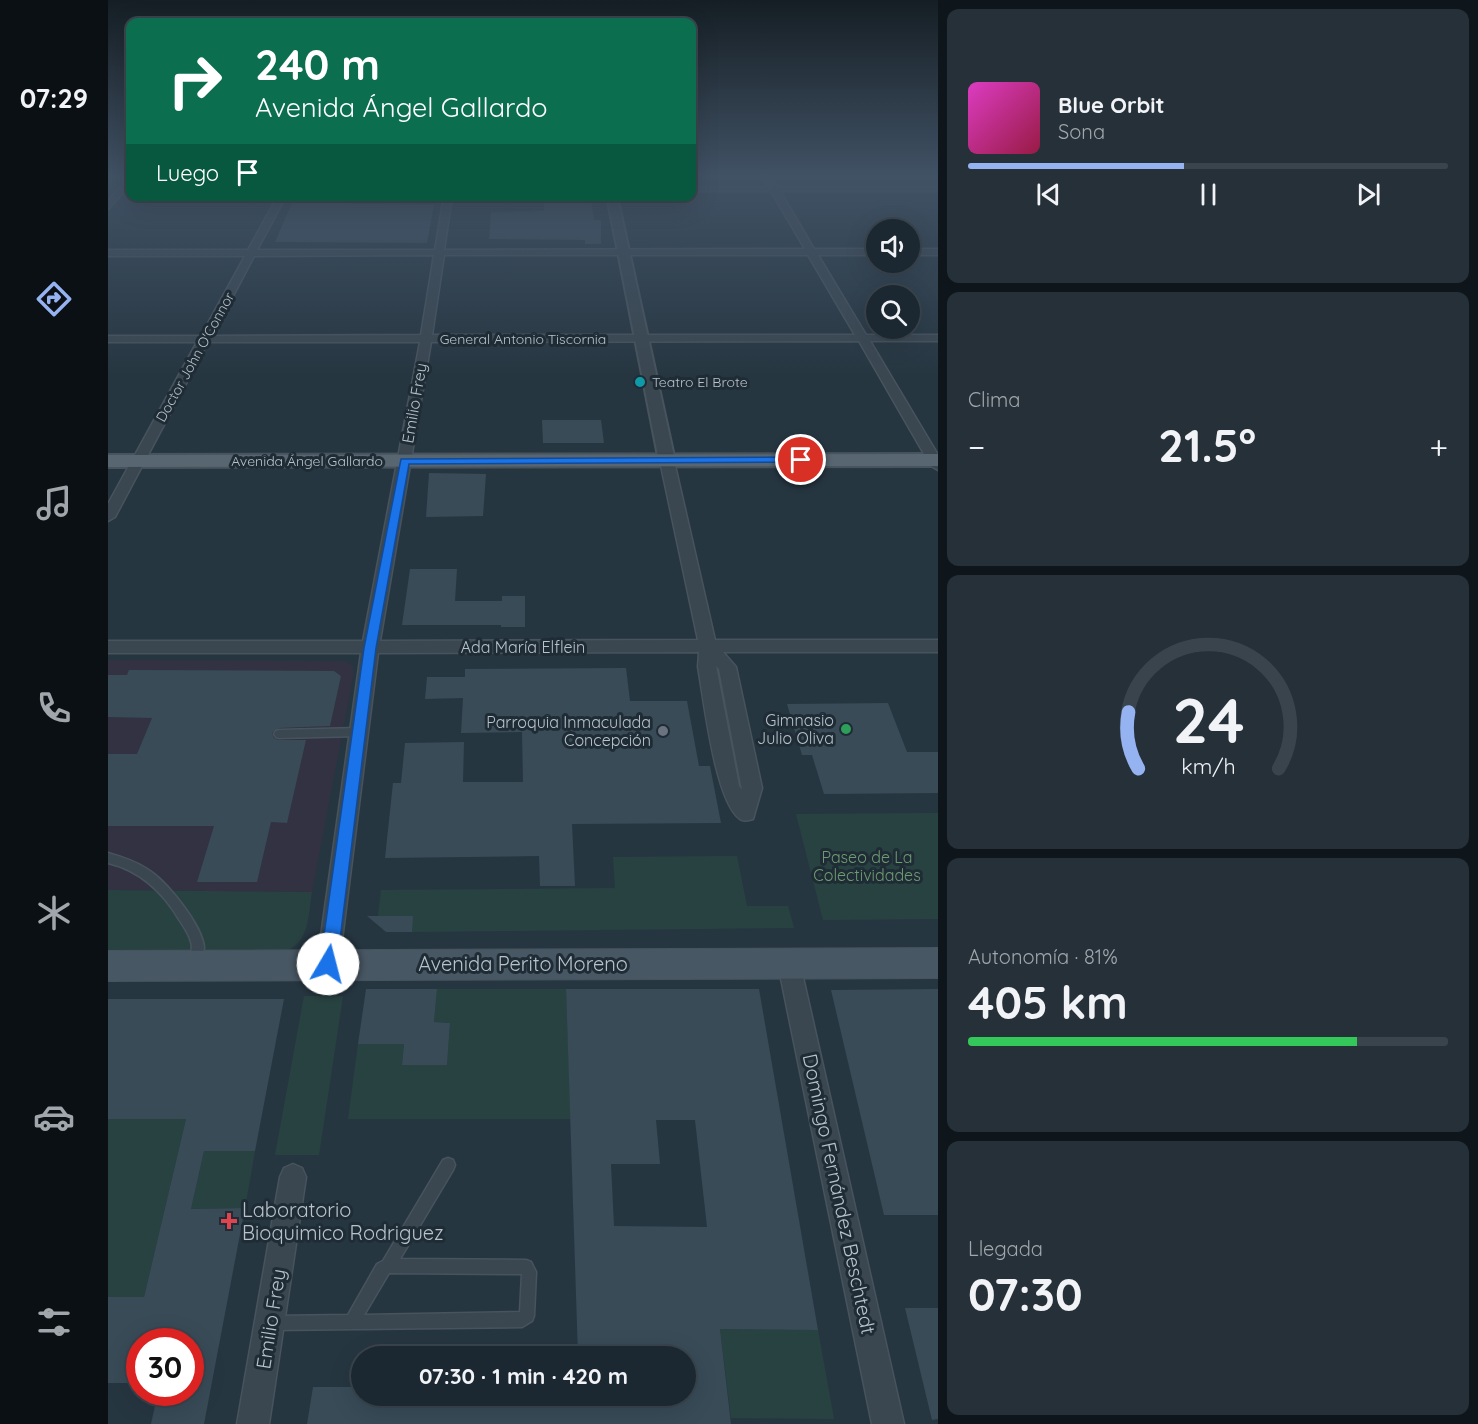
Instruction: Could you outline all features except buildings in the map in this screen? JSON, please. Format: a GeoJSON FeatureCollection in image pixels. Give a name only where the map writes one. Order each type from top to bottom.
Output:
{"type":"FeatureCollection","features":[{"type":"Feature","properties":{"kind":"main road","name":"Avenida Ángel Gallardo"},"geometry":{"type":"LineString","coordinates":[[108,461],[937,462]]}},
{"type":"Feature","properties":{"kind":"main road","name":"Avenida Perito Moreno"},"geometry":{"type":"LineString","coordinates":[[108,966],[938,963]]}},
{"type":"Feature","properties":{"kind":"street","name":"Doctor John O'Connor"},"geometry":{"type":"LineString","coordinates":[[108,517],[257,243]]}},
{"type":"Feature","properties":{"kind":"street","name":"Emilio Frey"},"geometry":{"type":"LineString","coordinates":[[328,964],[370,648],[441,243]]}},
{"type":"Feature","properties":{"kind":"street"},"geometry":{"type":"LineString","coordinates":[[623,243],[708,647],[707,667],[730,788],[746,813],[752,788],[727,667],[708,647]]}},
{"type":"Feature","properties":{"kind":"street"},"geometry":{"type":"LineString","coordinates":[[807,243],[937,462]]}},
{"type":"Feature","properties":{"kind":"street"},"geometry":{"type":"LineString","coordinates":[[108,253],[866,252]]}},
{"type":"Feature","properties":{"kind":"street"},"geometry":{"type":"LineString","coordinates":[[920,252],[938,252]]}},
{"type":"Feature","properties":{"kind":"street","name":"General Antonio Tiscornia"},"geometry":{"type":"LineString","coordinates":[[108,339],[938,338]]}},
{"type":"Feature","properties":{"kind":"street","name":"Ada María Elflein"},"geometry":{"type":"LineString","coordinates":[[108,647],[938,646]]}},
{"type":"Feature","properties":{"kind":"street","name":"Domingo Fernández Beschtedt"},"geometry":{"type":"LineString","coordinates":[[789,964],[888,1424]]}},
{"type":"Feature","properties":{"kind":"street","name":"Emilio Frey"},"geometry":{"type":"LineString","coordinates":[[253,1424],[293,1178]]}},
{"type":"Feature","properties":{"kind":"lane"},"geometry":{"type":"LineString","coordinates":[[279,734],[359,732]]}},
{"type":"Feature","properties":{"kind":"lane"},"geometry":{"type":"LineString","coordinates":[[108,858],[126,862],[140,869],[168,892],[186,920],[198,947],[194,966]]}},
{"type":"Feature","properties":{"kind":"lane"},"geometry":{"type":"LineString","coordinates":[[388,1266],[448,1165]]}},
{"type":"Feature","properties":{"kind":"lane"},"geometry":{"type":"LineString","coordinates":[[270,1323],[351,1323],[522,1320],[527,1316],[529,1272],[526,1267],[388,1266],[382,1269],[351,1323]]}},
{"type":"Feature","properties":{"kind":"shaded area"},"geometry":{"type":"Polygon","coordinates":[[[108,660],[345,661],[352,665],[354,672],[312,892],[108,890],[108,660]]]}},
{"type":"Feature","properties":{"kind":"green space","name":"Paseo de La Colectividades"},"geometry":{"type":"Polygon","coordinates":[[[938,813],[938,919],[823,920],[796,814],[938,813]]]}},
{"type":"Feature","properties":{"kind":"green space"},"geometry":{"type":"Polygon","coordinates":[[[737,856],[747,906],[788,906],[794,928],[412,932],[378,916],[381,890],[615,888],[613,857],[737,856]]]}},
{"type":"Feature","properties":{"kind":"green space"},"geometry":{"type":"Polygon","coordinates":[[[108,890],[312,892],[303,936],[292,948],[283,952],[108,951],[108,890]]]}},
{"type":"Feature","properties":{"kind":"green space"},"geometry":{"type":"Polygon","coordinates":[[[437,989],[566,989],[571,1119],[348,1119],[358,1044],[404,1044],[402,1065],[447,1065],[450,1023],[434,1022],[437,989]]]}},
{"type":"Feature","properties":{"kind":"green space"},"geometry":{"type":"Polygon","coordinates":[[[304,996],[343,996],[319,1155],[275,1155],[304,996]]]}},
{"type":"Feature","properties":{"kind":"green space"},"geometry":{"type":"Polygon","coordinates":[[[108,1119],[186,1119],[144,1297],[108,1297],[108,1119]]]}},
{"type":"Feature","properties":{"kind":"green space"},"geometry":{"type":"Polygon","coordinates":[[[204,1151],[255,1151],[245,1208],[191,1209],[204,1151]]]}},
{"type":"Feature","properties":{"kind":"green space"},"geometry":{"type":"Polygon","coordinates":[[[720,1329],[818,1330],[834,1419],[731,1418],[720,1329]]]}},
{"type":"Feature","properties":{"kind":"place","name":"Teatro El Brote"},"geometry":{"type":"Point","coordinates":[640,382]}},
{"type":"Feature","properties":{"kind":"place","name":"Gimnasio Julio Oliva"},"geometry":{"type":"Point","coordinates":[846,729]}},
{"type":"Feature","properties":{"kind":"place","name":"Parroquia Inmaculada Concepción"},"geometry":{"type":"Point","coordinates":[663,731]}},
{"type":"Feature","properties":{"kind":"place","name":"Laboratorio Bioquimico Rodriguez"},"geometry":{"type":"Point","coordinates":[229,1221]}},
{"type":"Feature","properties":{"kind":"route"},"geometry":{"type":"LineString","coordinates":[[328,964],[370,648],[404,461],[801,460]]}}]}
